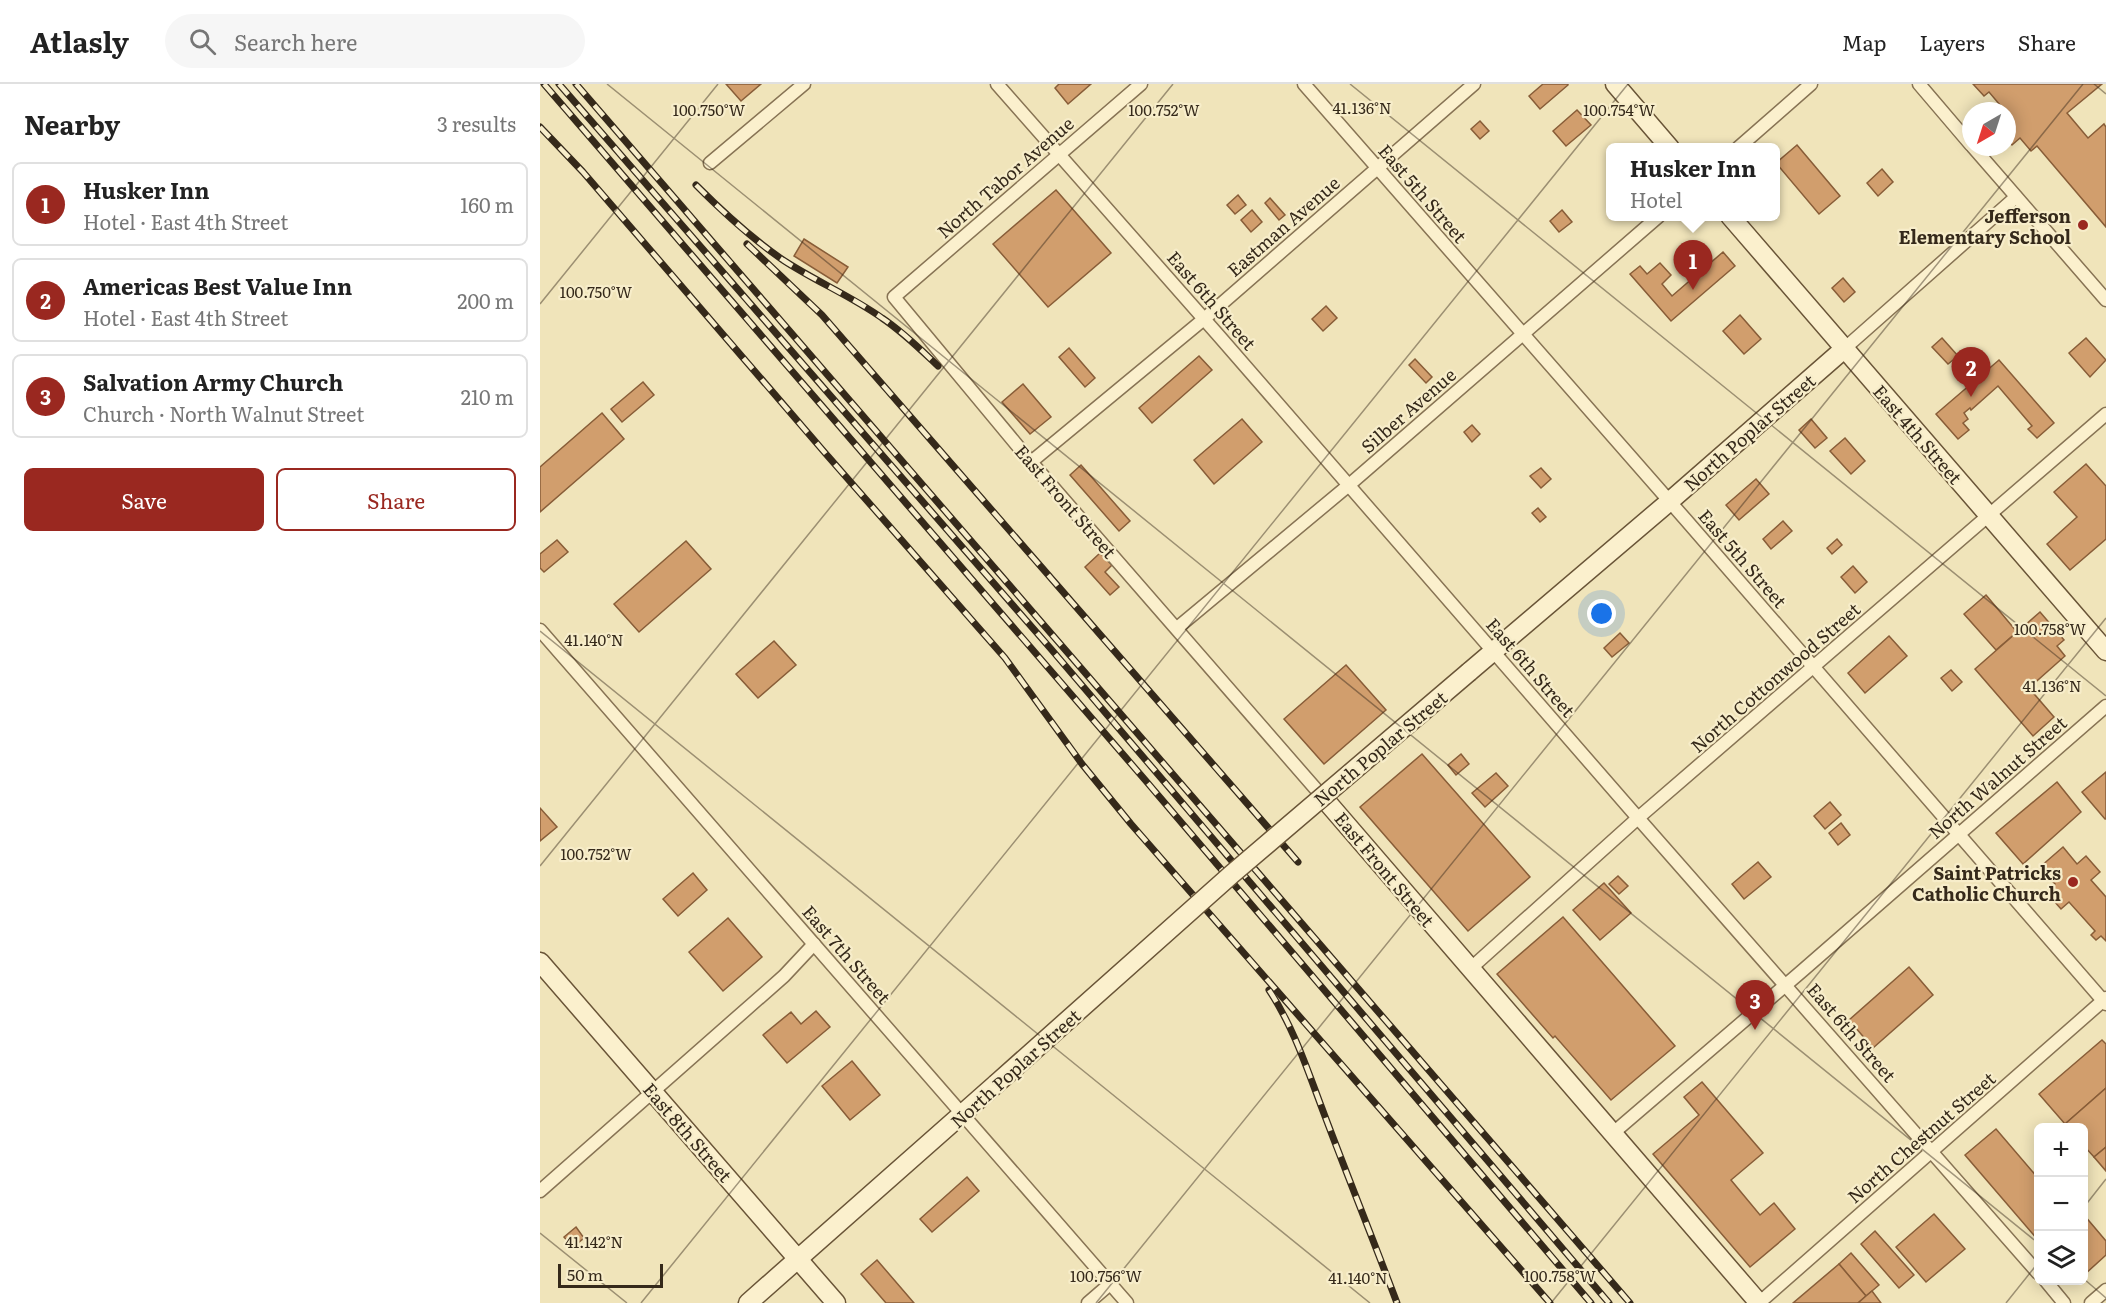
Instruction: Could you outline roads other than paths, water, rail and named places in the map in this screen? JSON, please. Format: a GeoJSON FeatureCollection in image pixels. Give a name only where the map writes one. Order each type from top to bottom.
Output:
{"type":"FeatureCollection","features":[{"type":"Feature","properties":{"kind":"main road"},"geometry":{"type":"LineString","coordinates":[[1615,84],[1667,143]]}},
{"type":"Feature","properties":{"kind":"main road","name":"East 4th Street"},"geometry":{"type":"LineString","coordinates":[[1734,221],[2106,651]]}},
{"type":"Feature","properties":{"kind":"main road","name":"North Poplar Street"},"geometry":{"type":"LineString","coordinates":[[748,1303],[1233,874],[1670,501],[1844,349]]}},
{"type":"Feature","properties":{"kind":"main road","name":"East Front Street"},"geometry":{"type":"LineString","coordinates":[[1322,795],[1759,1303]]}},
{"type":"Feature","properties":{"kind":"main road","name":"East 8th Street"},"geometry":{"type":"LineString","coordinates":[[540,962],[836,1303]]}},
{"type":"Feature","properties":{"kind":"street"},"geometry":{"type":"LineString","coordinates":[[711,163],[804,84]]}},
{"type":"Feature","properties":{"kind":"street","name":"East 6th Street"},"geometry":{"type":"LineString","coordinates":[[997,84],[2034,1268]]}},
{"type":"Feature","properties":{"kind":"street","name":"North Tabor Avenue"},"geometry":{"type":"LineString","coordinates":[[894,297],[1141,84]]}},
{"type":"Feature","properties":{"kind":"street","name":"East 5th Street"},"geometry":{"type":"LineString","coordinates":[[1304,84],[2105,1001]]}},
{"type":"Feature","properties":{"kind":"street","name":"Eastman Avenue"},"geometry":{"type":"LineString","coordinates":[[1031,462],[1204,319],[1474,84]]}},
{"type":"Feature","properties":{"kind":"street"},"geometry":{"type":"LineString","coordinates":[[1743,143],[1811,84]]}},
{"type":"Feature","properties":{"kind":"street"},"geometry":{"type":"LineString","coordinates":[[1919,84],[1962,134]]}},
{"type":"Feature","properties":{"kind":"street"},"geometry":{"type":"LineString","coordinates":[[1981,156],[2106,300]]}},
{"type":"Feature","properties":{"kind":"street","name":"North Poplar Street"},"geometry":{"type":"LineString","coordinates":[[1844,349],[2016,197]]}},
{"type":"Feature","properties":{"kind":"street","name":"Silber Avenue"},"geometry":{"type":"LineString","coordinates":[[1177,628],[1349,484],[1653,221]]}},
{"type":"Feature","properties":{"kind":"street","name":"East Front Street"},"geometry":{"type":"LineString","coordinates":[[894,297],[1031,462],[1322,795]]}},
{"type":"Feature","properties":{"kind":"street","name":"North Cottonwood Street"},"geometry":{"type":"LineString","coordinates":[[1470,969],[1638,818],[2106,414]]}},
{"type":"Feature","properties":{"kind":"street","name":"East 7th Street"},"geometry":{"type":"LineString","coordinates":[[540,630],[1127,1303]]}},
{"type":"Feature","properties":{"kind":"street","name":"North Walnut Street"},"geometry":{"type":"LineString","coordinates":[[1612,1134],[2106,706]]}},
{"type":"Feature","properties":{"kind":"street"},"geometry":{"type":"LineString","coordinates":[[540,1191],[654,1093],[784,976],[814,944]]}},
{"type":"Feature","properties":{"kind":"street","name":"North Chestnut Street"},"geometry":{"type":"LineString","coordinates":[[1759,1303],[2105,1001]]}},
{"type":"Feature","properties":{"kind":"street"},"geometry":{"type":"LineString","coordinates":[[1088,1303],[1110,1284]]}},
{"type":"Feature","properties":{"kind":"street"},"geometry":{"type":"LineString","coordinates":[[2048,1285],[2064,1303]]}},
{"type":"Feature","properties":{"kind":"street"},"geometry":{"type":"LineString","coordinates":[[2091,1303],[2106,1290]]}},
{"type":"Feature","properties":{"kind":"railway"},"geometry":{"type":"LineString","coordinates":[[544,84],[1146,781],[1591,1303]]}},
{"type":"Feature","properties":{"kind":"railway"},"geometry":{"type":"LineString","coordinates":[[559,84],[1051,649],[1609,1303]]}},
{"type":"Feature","properties":{"kind":"railway"},"geometry":{"type":"LineString","coordinates":[[576,84],[1630,1303]]}},
{"type":"Feature","properties":{"kind":"railway"},"geometry":{"type":"LineString","coordinates":[[540,127],[583,172],[1005,658],[1082,764],[1131,824],[1550,1303]]}},
{"type":"Feature","properties":{"kind":"railway"},"geometry":{"type":"LineString","coordinates":[[696,185],[771,252],[882,318],[938,366]]}},
{"type":"Feature","properties":{"kind":"railway"},"geometry":{"type":"LineString","coordinates":[[747,244],[822,315],[1298,862]]}},
{"type":"Feature","properties":{"kind":"railway"},"geometry":{"type":"LineString","coordinates":[[1269,990],[1286,1019],[1299,1049],[1397,1303]]}},
{"type":"Feature","properties":{"kind":"place","name":"Jefferson Elementary School"},"geometry":{"type":"Point","coordinates":[2083,225]}},
{"type":"Feature","properties":{"kind":"place","name":"Husker Inn"},"geometry":{"type":"Point","coordinates":[1693,290]}},
{"type":"Feature","properties":{"kind":"place","name":"Americas Best Value Inn"},"geometry":{"type":"Point","coordinates":[1971,397]}},
{"type":"Feature","properties":{"kind":"place","name":"Saint Patricks Catholic Church"},"geometry":{"type":"Point","coordinates":[2073,882]}},
{"type":"Feature","properties":{"kind":"place","name":"Salvation Army Church"},"geometry":{"type":"Point","coordinates":[1755,1030]}}]}
